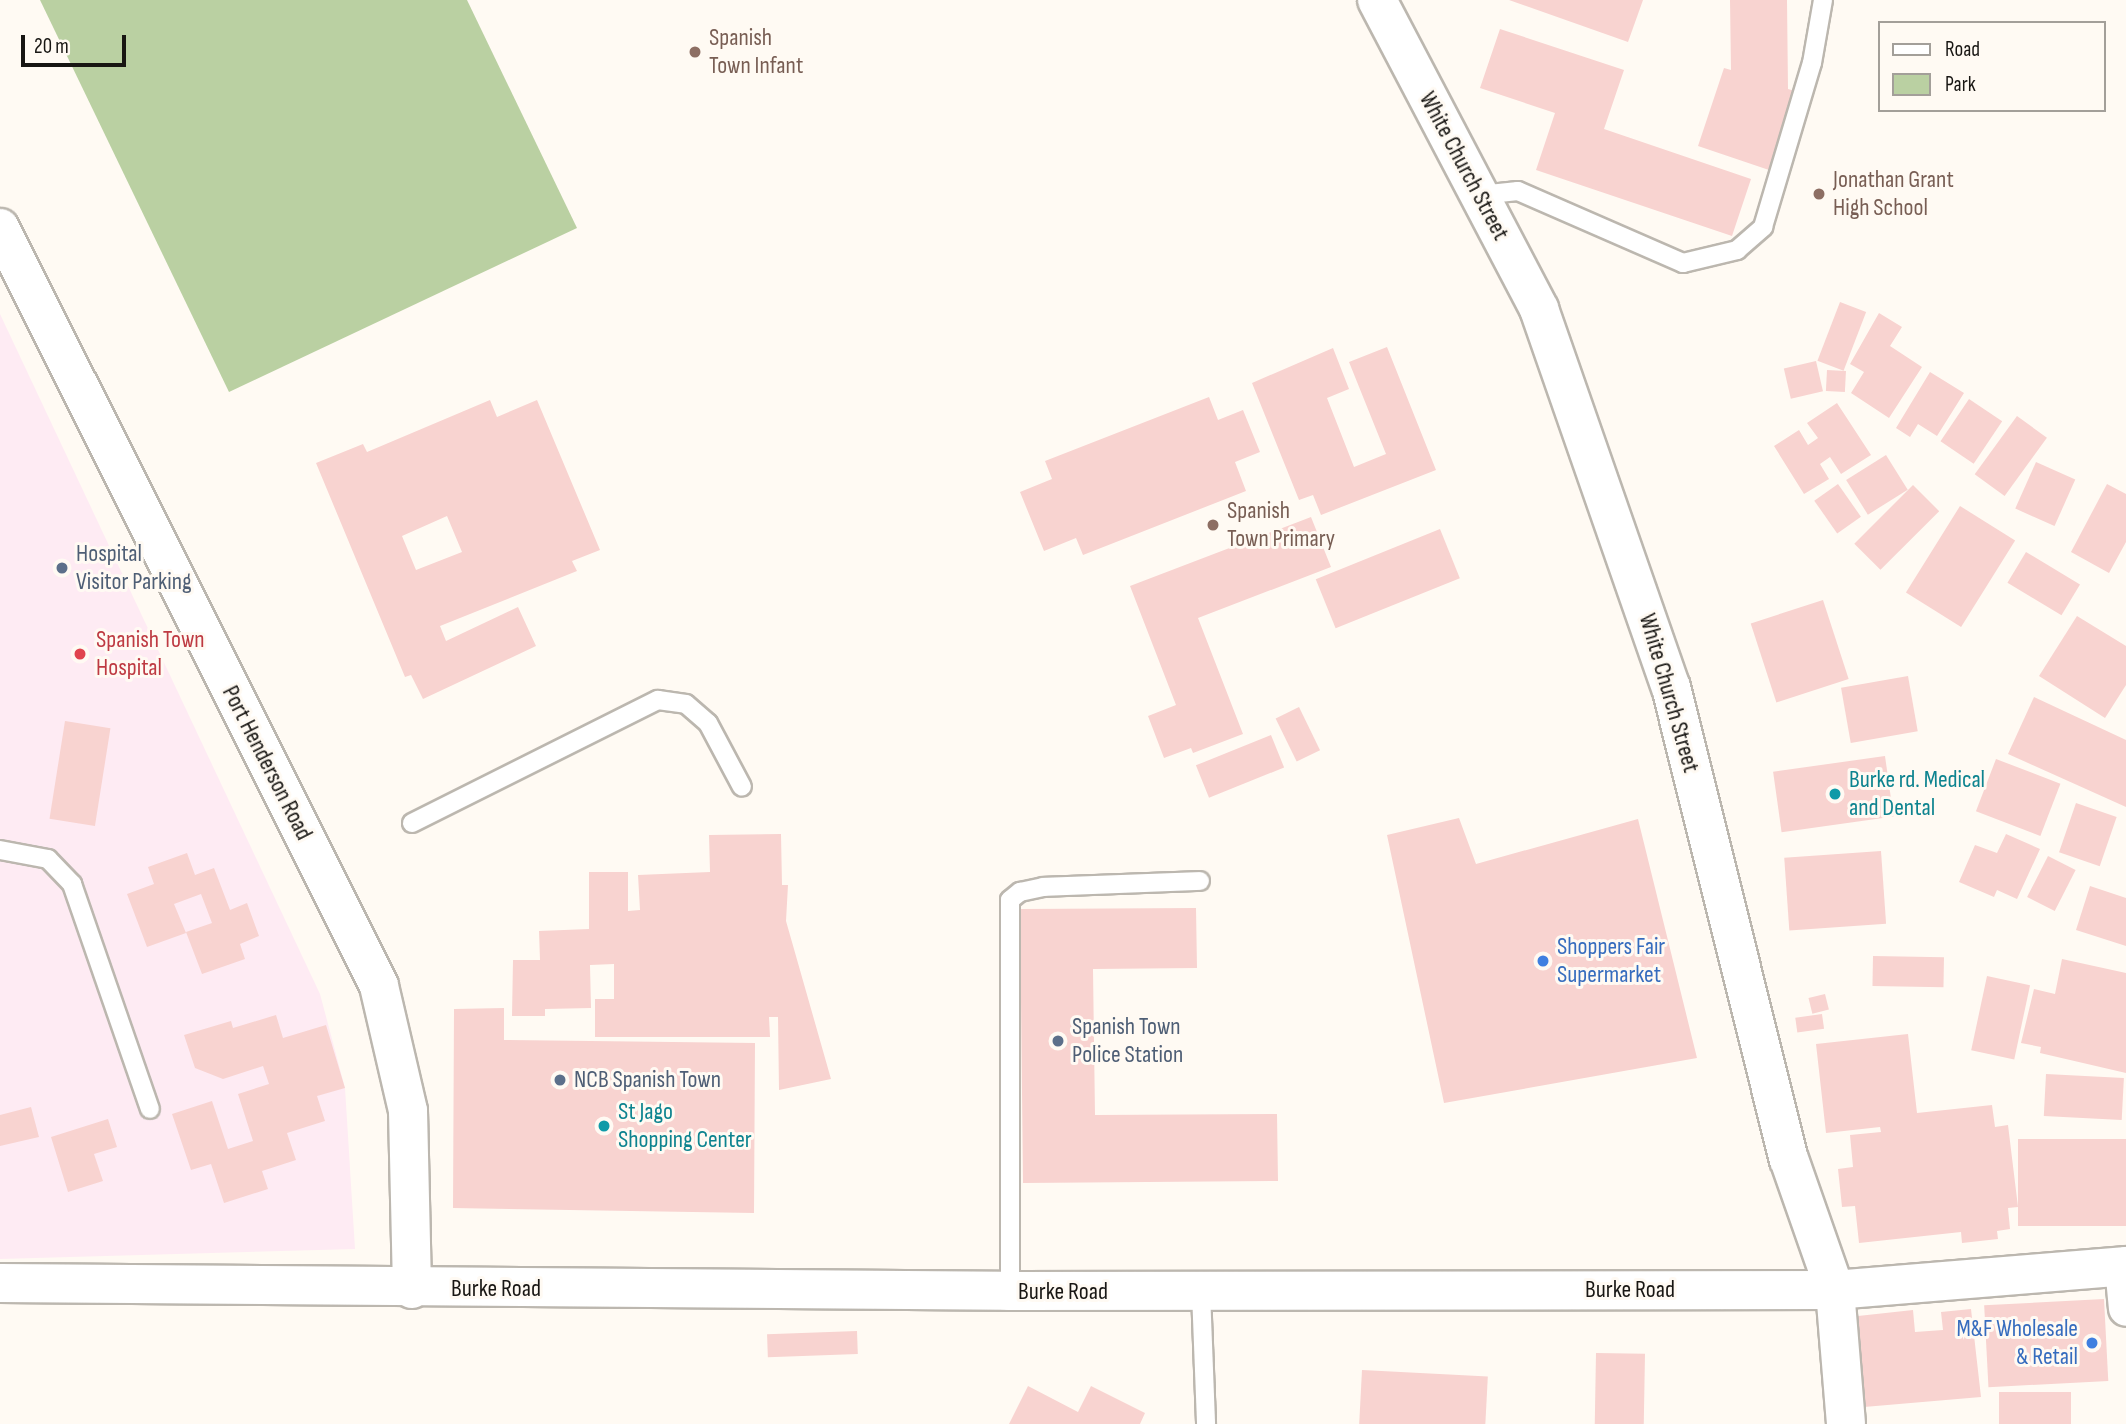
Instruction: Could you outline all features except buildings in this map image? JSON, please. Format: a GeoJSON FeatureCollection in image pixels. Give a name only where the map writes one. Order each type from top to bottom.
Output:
{"type":"FeatureCollection","features":[{"type":"Feature","properties":{"kind":"street","name":"White Church Street"},"geometry":{"type":"LineString","coordinates":[[1377,0],[1539,309],[1671,687],[1789,1159],[1835,1290],[1846,1424]]}},
{"type":"Feature","properties":{"kind":"street","name":"Port Henderson Road"},"geometry":{"type":"LineString","coordinates":[[0,228],[379,986],[408,1111],[412,1289]]}},
{"type":"Feature","properties":{"kind":"street","name":"Burke Road"},"geometry":{"type":"LineString","coordinates":[[0,1283],[412,1289],[1010,1292],[1835,1290],[2125,1265]]}},
{"type":"Feature","properties":{"kind":"street"},"geometry":{"type":"LineString","coordinates":[[2125,1265],[2126,1308]]}},
{"type":"Feature","properties":{"kind":"lane"},"geometry":{"type":"LineString","coordinates":[[1480,195],[1518,191],[1683,263],[1737,250],[1763,228],[1812,63],[1823,0]]}},
{"type":"Feature","properties":{"kind":"lane"},"geometry":{"type":"LineString","coordinates":[[412,824],[658,700],[686,704],[708,723],[742,787]]}},
{"type":"Feature","properties":{"kind":"lane"},"geometry":{"type":"LineString","coordinates":[[0,850],[48,859],[72,884],[150,1109]]}},
{"type":"Feature","properties":{"kind":"lane"},"geometry":{"type":"LineString","coordinates":[[1010,1292],[1010,901],[1020,892],[1043,887],[1200,881]]}},
{"type":"Feature","properties":{"kind":"lane"},"geometry":{"type":"LineString","coordinates":[[1201,1292],[1206,1424]]}},
{"type":"Feature","properties":{"kind":"shaded area","name":"Spanish Town Hospital"},"geometry":{"type":"Polygon","coordinates":[[[0,314],[320,994],[345,1088],[355,1249],[0,1259],[0,314]]]}},
{"type":"Feature","properties":{"kind":"green space"},"geometry":{"type":"Polygon","coordinates":[[[40,0],[467,0],[577,228],[229,392],[40,0]]]}},
{"type":"Feature","properties":{"kind":"place","name":"Spanish Town Infant"},"geometry":{"type":"Point","coordinates":[695,52]}},
{"type":"Feature","properties":{"kind":"place","name":"Jonathan Grant High School"},"geometry":{"type":"Point","coordinates":[1819,194]}},
{"type":"Feature","properties":{"kind":"place","name":"Spanish Town Primary"},"geometry":{"type":"Point","coordinates":[1213,525]}},
{"type":"Feature","properties":{"kind":"place","name":"Hospital Visitor Parking"},"geometry":{"type":"Point","coordinates":[62,568]}},
{"type":"Feature","properties":{"kind":"place","name":"Spanish Town Hospital"},"geometry":{"type":"Point","coordinates":[80,654]}},
{"type":"Feature","properties":{"kind":"place","name":"Burke rd. Medical and Dental"},"geometry":{"type":"Point","coordinates":[1835,794]}},
{"type":"Feature","properties":{"kind":"place","name":"Shoppers Fair Supermarket"},"geometry":{"type":"Point","coordinates":[1543,961]}},
{"type":"Feature","properties":{"kind":"place","name":"Spanish Town Police Station"},"geometry":{"type":"Point","coordinates":[1058,1041]}},
{"type":"Feature","properties":{"kind":"place","name":"NCB Spanish Town"},"geometry":{"type":"Point","coordinates":[560,1080]}},
{"type":"Feature","properties":{"kind":"place","name":"St Jago Shopping Center"},"geometry":{"type":"Point","coordinates":[604,1126]}},
{"type":"Feature","properties":{"kind":"place","name":"M&F Wholesale & Retail"},"geometry":{"type":"Point","coordinates":[2092,1343]}}]}
